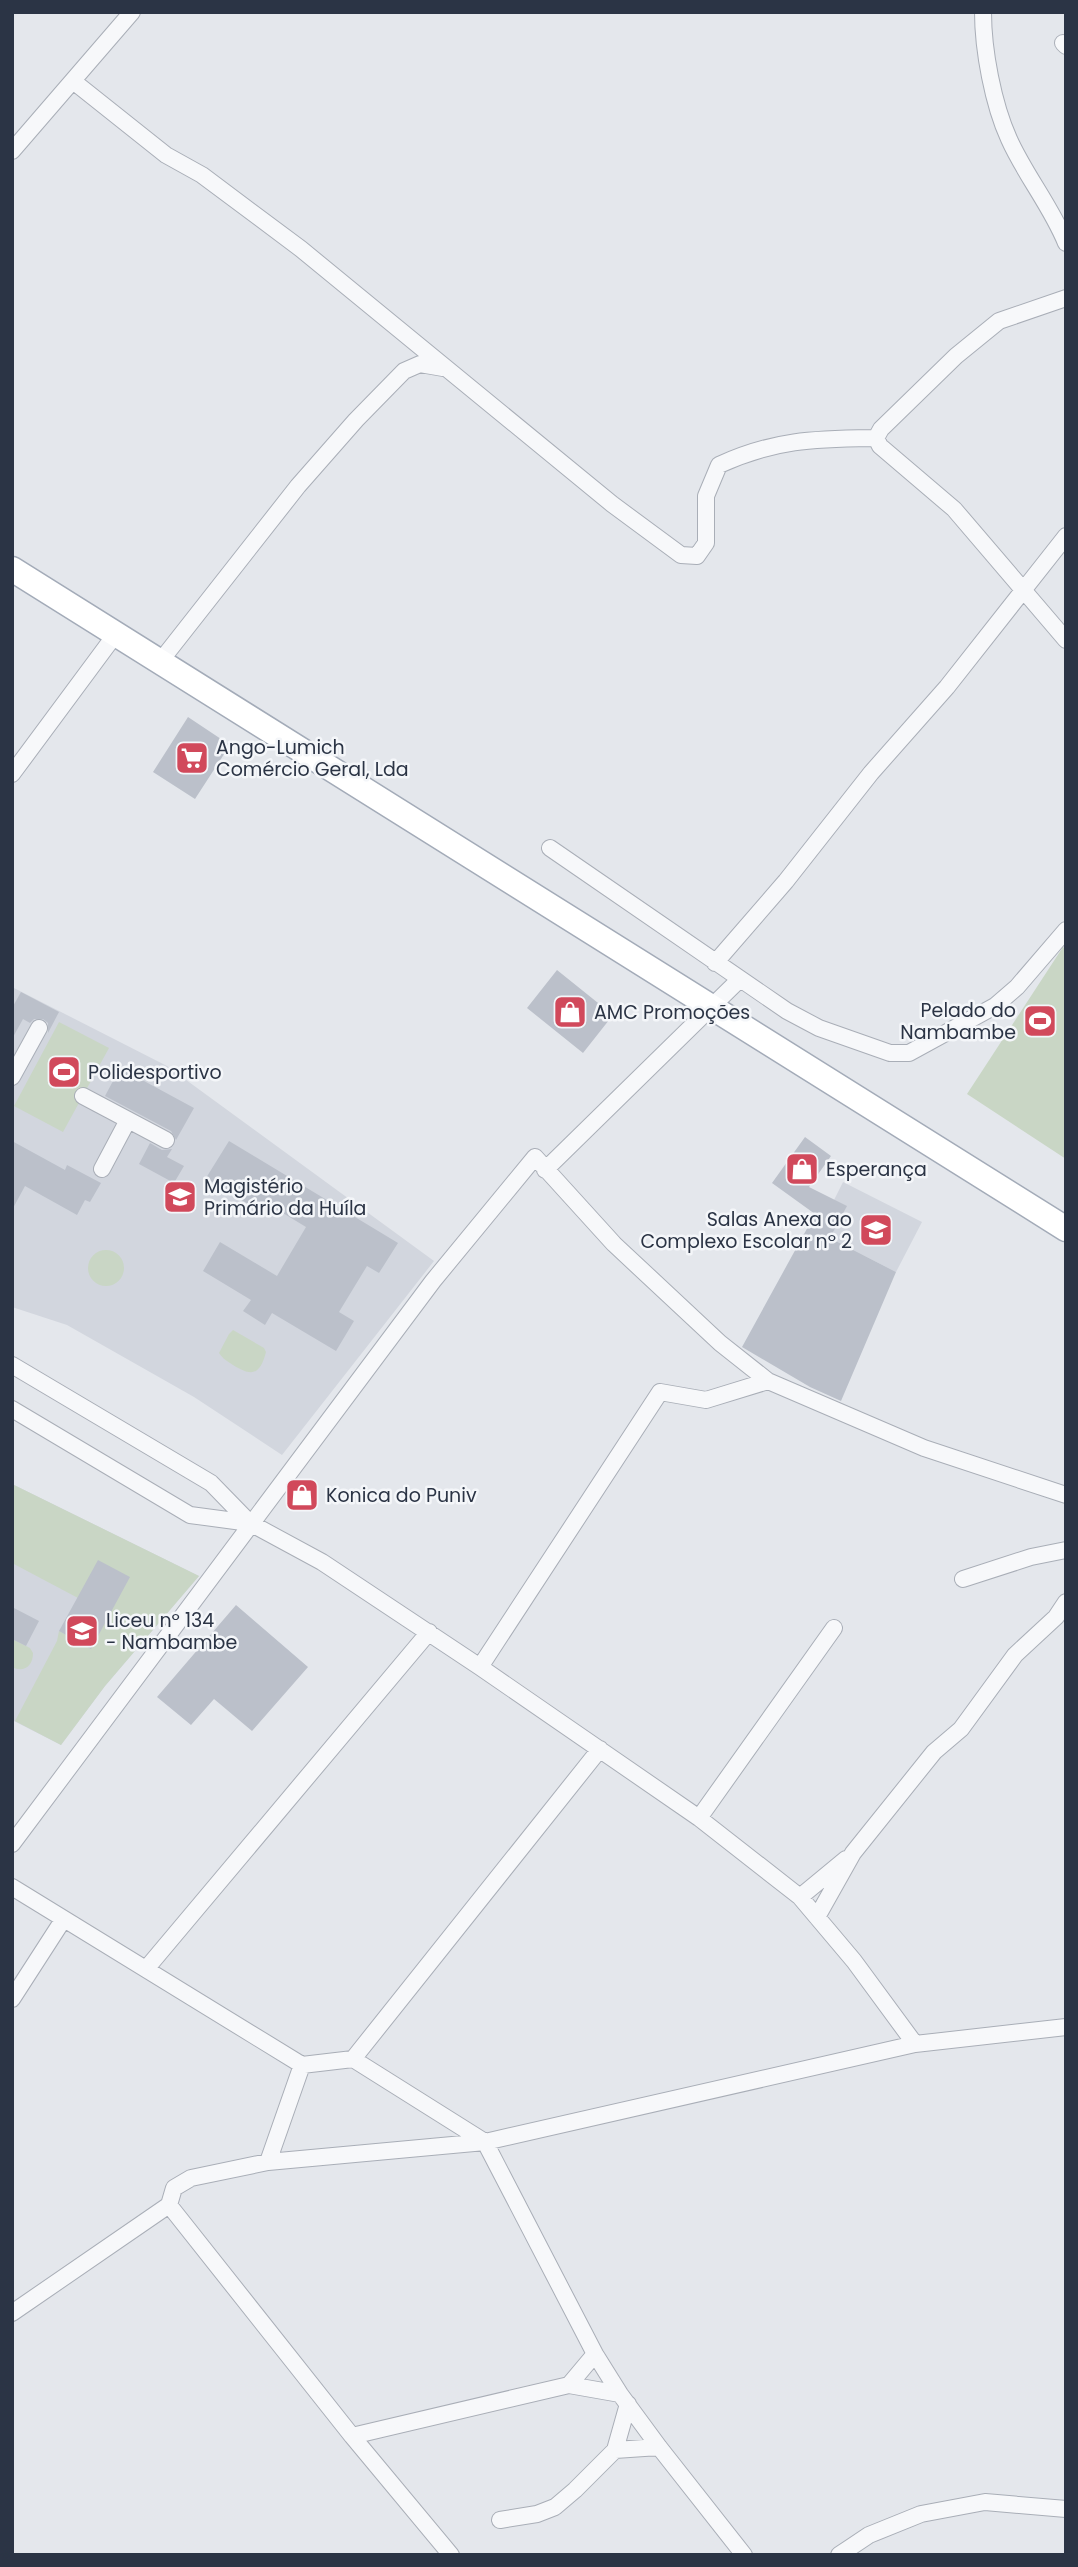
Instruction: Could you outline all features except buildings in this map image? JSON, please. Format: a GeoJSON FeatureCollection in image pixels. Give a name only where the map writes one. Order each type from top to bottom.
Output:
{"type":"FeatureCollection","features":[{"type":"Feature","properties":{"kind":"main road"},"geometry":{"type":"LineString","coordinates":[[12,569],[1066,1229]]}},
{"type":"Feature","properties":{"kind":"street"},"geometry":{"type":"LineString","coordinates":[[12,151],[132,12]]}},
{"type":"Feature","properties":{"kind":"street"},"geometry":{"type":"LineString","coordinates":[[982,12],[983,42],[1008,138],[1059,224],[1066,243]]}},
{"type":"Feature","properties":{"kind":"street"},"geometry":{"type":"LineString","coordinates":[[73,81],[166,155],[202,175],[301,249],[612,504],[681,555],[697,556],[706,543],[706,495],[719,465],[752,450],[807,439],[876,438]]}},
{"type":"Feature","properties":{"kind":"street"},"geometry":{"type":"LineString","coordinates":[[876,438],[881,429],[956,356],[999,321],[1066,298]]}},
{"type":"Feature","properties":{"kind":"street"},"geometry":{"type":"LineString","coordinates":[[159,663],[298,486],[356,420],[404,371],[420,364],[446,368]]}},
{"type":"Feature","properties":{"kind":"street"},"geometry":{"type":"LineString","coordinates":[[876,438],[880,446],[954,509],[1066,640]]}},
{"type":"Feature","properties":{"kind":"street"},"geometry":{"type":"LineString","coordinates":[[715,963],[786,881],[871,773],[947,687],[1066,536]]}},
{"type":"Feature","properties":{"kind":"street"},"geometry":{"type":"LineString","coordinates":[[12,774],[115,635]]}},
{"type":"Feature","properties":{"kind":"street"},"geometry":{"type":"LineString","coordinates":[[550,848],[787,1011],[819,1028],[890,1053],[909,1053],[995,1006],[1017,987],[1065,932]]}},
{"type":"Feature","properties":{"kind":"street"},"geometry":{"type":"LineString","coordinates":[[545,1170],[740,979]]}},
{"type":"Feature","properties":{"kind":"street"},"geometry":{"type":"LineString","coordinates":[[12,1076],[39,1028]]}},
{"type":"Feature","properties":{"kind":"street"},"geometry":{"type":"LineString","coordinates":[[83,1096],[166,1140]]}},
{"type":"Feature","properties":{"kind":"street"},"geometry":{"type":"LineString","coordinates":[[102,1169],[128,1120]]}},
{"type":"Feature","properties":{"kind":"street"},"geometry":{"type":"LineString","coordinates":[[12,1844],[433,1281],[535,1157],[614,1244],[720,1343],[768,1381],[924,1448],[1066,1495]]}},
{"type":"Feature","properties":{"kind":"street"},"geometry":{"type":"LineString","coordinates":[[12,1365],[211,1483],[250,1523],[322,1562],[429,1632],[699,1818],[800,1897],[854,1961],[915,2044]]}},
{"type":"Feature","properties":{"kind":"street"},"geometry":{"type":"LineString","coordinates":[[480,1667],[660,1392],[706,1400],[768,1381]]}},
{"type":"Feature","properties":{"kind":"street"},"geometry":{"type":"LineString","coordinates":[[12,1409],[190,1515],[250,1523]]}},
{"type":"Feature","properties":{"kind":"street"},"geometry":{"type":"LineString","coordinates":[[962,1579],[1031,1557],[1066,1550]]}},
{"type":"Feature","properties":{"kind":"street"},"geometry":{"type":"LineString","coordinates":[[817,1917],[853,1853],[934,1752],[961,1728],[1015,1655],[1056,1617],[1066,1602]]}},
{"type":"Feature","properties":{"kind":"street"},"geometry":{"type":"LineString","coordinates":[[699,1818],[834,1628]]}},
{"type":"Feature","properties":{"kind":"street"},"geometry":{"type":"LineString","coordinates":[[146,1969],[429,1632]]}},
{"type":"Feature","properties":{"kind":"street"},"geometry":{"type":"LineString","coordinates":[[353,2059],[600,1749]]}},
{"type":"Feature","properties":{"kind":"street"},"geometry":{"type":"LineString","coordinates":[[800,1897],[853,1853]]}},
{"type":"Feature","properties":{"kind":"street"},"geometry":{"type":"LineString","coordinates":[[12,1887],[302,2064],[353,2059],[485,2142],[595,2354],[659,2447],[744,2555]]}},
{"type":"Feature","properties":{"kind":"street"},"geometry":{"type":"LineString","coordinates":[[12,1999],[63,1920]]}},
{"type":"Feature","properties":{"kind":"street"},"geometry":{"type":"LineString","coordinates":[[12,2313],[169,2205],[174,2188],[191,2178],[268,2162],[485,2142],[915,2044],[1066,2027]]}},
{"type":"Feature","properties":{"kind":"street"},"geometry":{"type":"LineString","coordinates":[[268,2162],[302,2064]]}},
{"type":"Feature","properties":{"kind":"street"},"geometry":{"type":"LineString","coordinates":[[169,2205],[352,2436],[451,2555]]}},
{"type":"Feature","properties":{"kind":"street"},"geometry":{"type":"LineString","coordinates":[[569,2385],[595,2354]]}},
{"type":"Feature","properties":{"kind":"street"},"geometry":{"type":"LineString","coordinates":[[352,2436],[569,2385],[624,2399]]}},
{"type":"Feature","properties":{"kind":"street"},"geometry":{"type":"LineString","coordinates":[[500,2520],[537,2514],[555,2507],[575,2490],[615,2450],[624,2399]]}},
{"type":"Feature","properties":{"kind":"street"},"geometry":{"type":"LineString","coordinates":[[615,2450],[659,2447]]}},
{"type":"Feature","properties":{"kind":"street"},"geometry":{"type":"LineString","coordinates":[[839,2555],[869,2535],[921,2514],[985,2502],[1066,2509]]}},
{"type":"Feature","properties":{"kind":"shaded area","name":"Magistério Primário da Huíla"},"geometry":{"type":"Polygon","coordinates":[[[12,987],[167,1066],[434,1261],[282,1455],[194,1397],[67,1325],[12,1307],[12,987]]]}},
{"type":"Feature","properties":{"kind":"shaded area","name":"Salas Anexa ao Complexo Escolar nº 2"},"geometry":{"type":"Polygon","coordinates":[[[843,1182],[922,1222],[896,1272],[830,1238],[846,1207],[834,1200],[843,1182]]]}},
{"type":"Feature","properties":{"kind":"shaded area","name":"Liceu nº 134 - Nambambe"},"geometry":{"type":"Polygon","coordinates":[[[12,1484],[199,1576],[105,1686],[61,1745],[12,1720],[12,1484]]]}},
{"type":"Feature","properties":{"kind":"green space","name":"Pelado do Nambambe"},"geometry":{"type":"Polygon","coordinates":[[[1063,947],[1066,949],[1066,1159],[967,1094],[1063,947]]]}},
{"type":"Feature","properties":{"kind":"green space","name":"Polidesportivo"},"geometry":{"type":"Polygon","coordinates":[[[59,1022],[109,1048],[63,1132],[14,1106],[59,1022]]]}},
{"type":"Feature","properties":{"kind":"green space"},"geometry":{"type":"Polygon","coordinates":[[[106,1250],[119,1255],[124,1268],[119,1281],[106,1286],[93,1281],[88,1268],[93,1255],[106,1250]]]}},
{"type":"Feature","properties":{"kind":"green space"},"geometry":{"type":"Polygon","coordinates":[[[233,1330],[264,1348],[266,1352],[261,1365],[254,1372],[240,1369],[219,1353],[233,1330]]]}},
{"type":"Feature","properties":{"kind":"green space","name":"Liceu nº 134 - Nambambe"},"geometry":{"type":"Polygon","coordinates":[[[12,1484],[199,1576],[105,1686],[61,1745],[15,1721],[57,1641],[59,1631],[91,1648],[78,1598],[12,1563],[12,1484]]]}},
{"type":"Feature","properties":{"kind":"green space"},"geometry":{"type":"Polygon","coordinates":[[[12,1639],[30,1648],[33,1653],[31,1662],[24,1669],[12,1667],[12,1639]]]}},
{"type":"Feature","properties":{"kind":"place","name":"Ango-Lumich Comércio Geral, Lda"},"geometry":{"type":"Point","coordinates":[192,758]}},
{"type":"Feature","properties":{"kind":"place","name":"AMC Promoções"},"geometry":{"type":"Point","coordinates":[570,1012]}},
{"type":"Feature","properties":{"kind":"place","name":"Pelado do Nambambe"},"geometry":{"type":"Point","coordinates":[1040,1021]}},
{"type":"Feature","properties":{"kind":"place","name":"Polidesportivo"},"geometry":{"type":"Point","coordinates":[64,1072]}},
{"type":"Feature","properties":{"kind":"place","name":"Esperança"},"geometry":{"type":"Point","coordinates":[802,1169]}},
{"type":"Feature","properties":{"kind":"place","name":"Magistério Primário da Huíla"},"geometry":{"type":"Point","coordinates":[180,1197]}},
{"type":"Feature","properties":{"kind":"place","name":"Salas Anexa ao Complexo Escolar nº 2"},"geometry":{"type":"Point","coordinates":[876,1230]}},
{"type":"Feature","properties":{"kind":"place","name":"Konica do Puniv"},"geometry":{"type":"Point","coordinates":[302,1495]}},
{"type":"Feature","properties":{"kind":"place","name":"Liceu nº 134 - Nambambe"},"geometry":{"type":"Point","coordinates":[82,1631]}}]}
